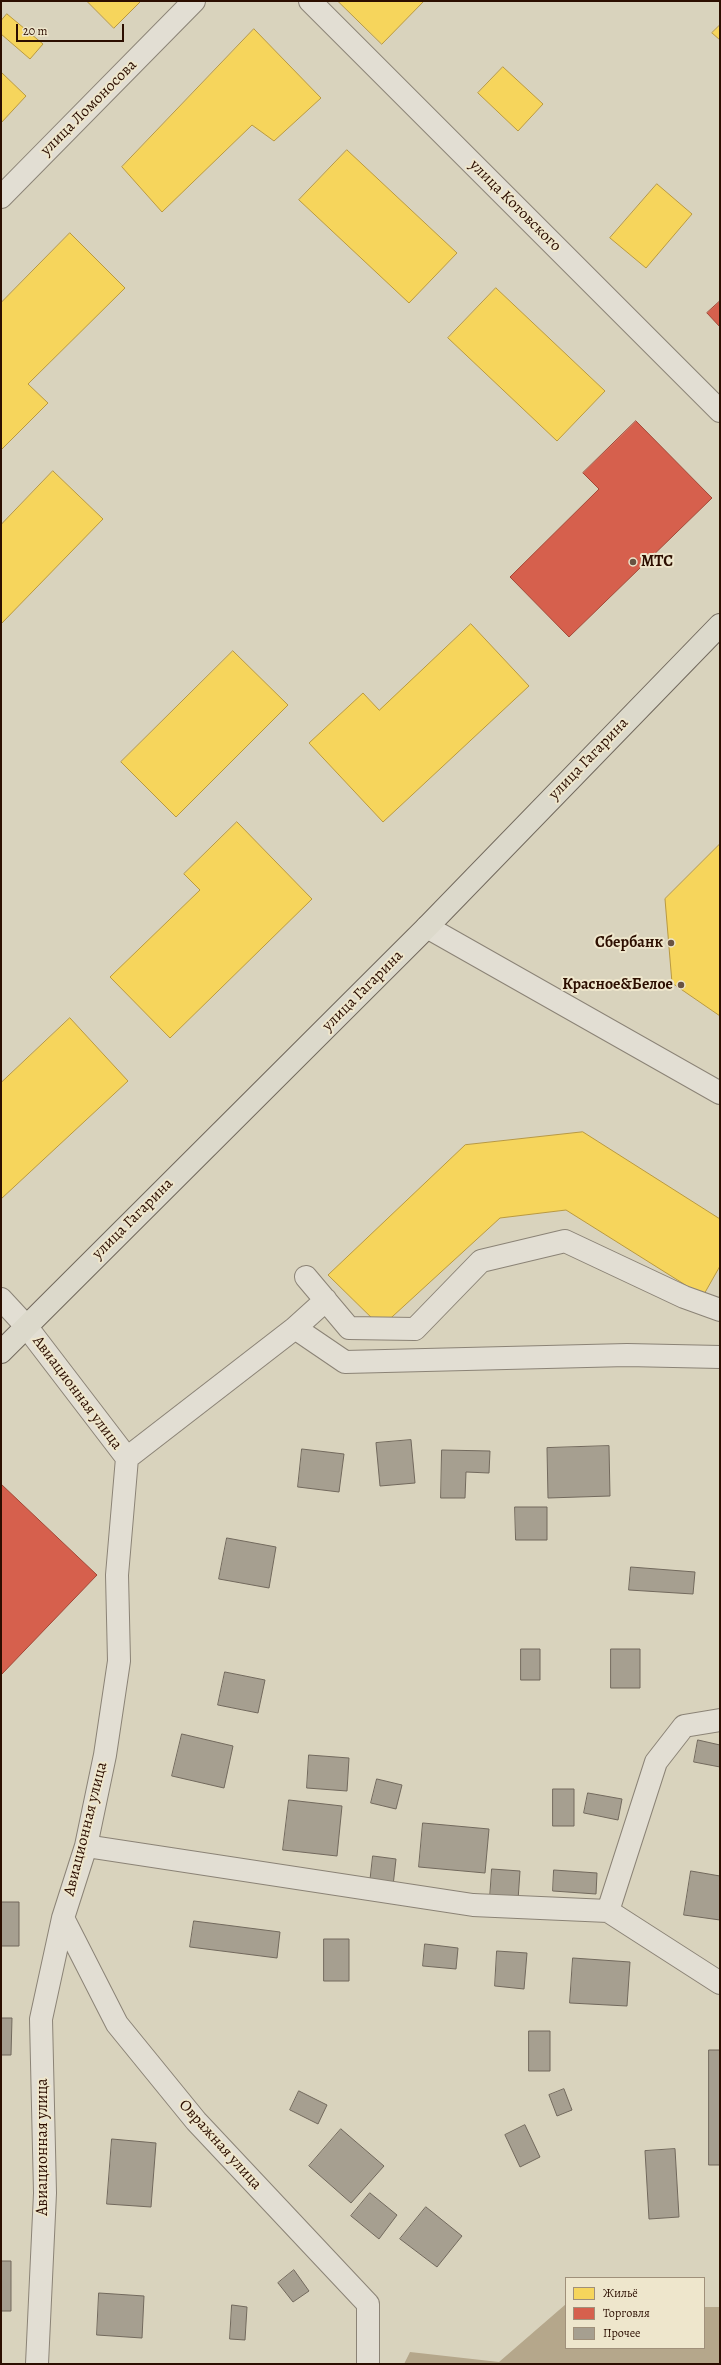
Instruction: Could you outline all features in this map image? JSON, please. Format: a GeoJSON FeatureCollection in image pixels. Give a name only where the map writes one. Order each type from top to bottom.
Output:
{"type":"FeatureCollection","features":[{"type":"Feature","properties":{"kind":"main road","name":"улица Гагарина"},"geometry":{"type":"LineString","coordinates":[[1,1352],[427,927],[720,625]]}},
{"type":"Feature","properties":{"kind":"street","name":"улица Ломоносова"},"geometry":{"type":"LineString","coordinates":[[1,197],[194,1]]}},
{"type":"Feature","properties":{"kind":"street","name":"улица Котовского"},"geometry":{"type":"LineString","coordinates":[[310,1],[720,411]]}},
{"type":"Feature","properties":{"kind":"street"},"geometry":{"type":"LineString","coordinates":[[427,927],[720,1093]]}},
{"type":"Feature","properties":{"kind":"street"},"geometry":{"type":"LineString","coordinates":[[306,1277],[349,1328],[415,1329],[482,1261],[565,1240],[684,1297],[720,1310]]}},
{"type":"Feature","properties":{"kind":"street","name":"Авиационная улица"},"geometry":{"type":"LineString","coordinates":[[1,1299],[26,1326],[127,1458],[117,1575],[120,1661],[105,1755],[86,1846],[63,1918],[41,2019],[45,2193],[37,2364]]}},
{"type":"Feature","properties":{"kind":"street"},"geometry":{"type":"LineString","coordinates":[[127,1458],[295,1328],[326,1300]]}},
{"type":"Feature","properties":{"kind":"street"},"geometry":{"type":"LineString","coordinates":[[295,1328],[345,1362],[627,1356],[720,1357]]}},
{"type":"Feature","properties":{"kind":"street"},"geometry":{"type":"LineString","coordinates":[[608,1910],[656,1762],[684,1726],[720,1720]]}},
{"type":"Feature","properties":{"kind":"street"},"geometry":{"type":"LineString","coordinates":[[86,1846],[473,1905],[608,1910],[720,1983]]}},
{"type":"Feature","properties":{"kind":"street","name":"Овражная улица"},"geometry":{"type":"LineString","coordinates":[[63,1918],[117,2024],[196,2121],[368,2304],[368,2364]]}},
{"type":"Feature","properties":{"kind":"shaded area"},"geometry":{"type":"Polygon","coordinates":[[[565,2305],[565,2349],[705,2349],[705,2307],[720,2307],[720,2364],[404,2364],[410,2352],[499,2362],[565,2305]]]}},
{"type":"Feature","properties":{"kind":"building: Жильё"},"geometry":{"type":"Polygon","coordinates":[[[87,1],[141,1],[114,28],[87,1]]]}},
{"type":"Feature","properties":{"kind":"building: Жильё"},"geometry":{"type":"Polygon","coordinates":[[[338,1],[424,1],[382,44],[338,1]]]}},
{"type":"Feature","properties":{"kind":"building: Жильё"},"geometry":{"type":"Polygon","coordinates":[[[7,14],[43,44],[30,59],[1,34],[1,21],[7,14]]]}},
{"type":"Feature","properties":{"kind":"building: Жильё"},"geometry":{"type":"Polygon","coordinates":[[[720,25],[720,40],[712,33],[720,25]]]}},
{"type":"Feature","properties":{"kind":"building: Жильё"},"geometry":{"type":"Polygon","coordinates":[[[254,29],[321,98],[274,141],[252,125],[162,212],[122,167],[254,29]]]}},
{"type":"Feature","properties":{"kind":"building: Жильё"},"geometry":{"type":"Polygon","coordinates":[[[503,67],[543,104],[518,131],[478,93],[503,67]]]}},
{"type":"Feature","properties":{"kind":"building: Жильё"},"geometry":{"type":"Polygon","coordinates":[[[1,72],[26,96],[1,123],[1,72]]]}},
{"type":"Feature","properties":{"kind":"building: Жильё"},"geometry":{"type":"Polygon","coordinates":[[[347,150],[457,253],[409,303],[299,200],[347,150]]]}},
{"type":"Feature","properties":{"kind":"building: Жильё"},"geometry":{"type":"Polygon","coordinates":[[[657,184],[692,214],[646,268],[610,238],[657,184]]]}},
{"type":"Feature","properties":{"kind":"building: Жильё"},"geometry":{"type":"Polygon","coordinates":[[[70,233],[125,288],[28,384],[48,403],[1,450],[1,303],[70,233]]]}},
{"type":"Feature","properties":{"kind":"building: Жильё"},"geometry":{"type":"Polygon","coordinates":[[[496,288],[605,391],[557,441],[448,338],[496,288]]]}},
{"type":"Feature","properties":{"kind":"building: Жильё"},"geometry":{"type":"Polygon","coordinates":[[[53,471],[103,519],[1,624],[1,525],[53,471]]]}},
{"type":"Feature","properties":{"kind":"building: Жильё"},"geometry":{"type":"Polygon","coordinates":[[[471,624],[529,686],[383,822],[309,743],[363,693],[379,710],[471,624]]]}},
{"type":"Feature","properties":{"kind":"building: Жильё"},"geometry":{"type":"Polygon","coordinates":[[[233,651],[288,705],[176,817],[121,762],[233,651]]]}},
{"type":"Feature","properties":{"kind":"building: Жильё"},"geometry":{"type":"Polygon","coordinates":[[[237,822],[312,899],[170,1038],[110,977],[200,890],[184,874],[237,822]]]}},
{"type":"Feature","properties":{"kind":"building: Жильё"},"geometry":{"type":"Polygon","coordinates":[[[720,844],[720,1016],[672,983],[665,899],[720,844]]]}},
{"type":"Feature","properties":{"kind":"building: Жильё"},"geometry":{"type":"Polygon","coordinates":[[[70,1018],[128,1081],[1,1199],[1,1083],[70,1018]]]}},
{"type":"Feature","properties":{"kind":"building: Жильё"},"geometry":{"type":"Polygon","coordinates":[[[583,1132],[720,1219],[720,1266],[703,1296],[566,1210],[500,1218],[381,1327],[328,1275],[465,1145],[583,1132]]]}},
{"type":"Feature","properties":{"kind":"building: Торговля"},"geometry":{"type":"Polygon","coordinates":[[[720,301],[720,327],[707,313],[720,301]]]}},
{"type":"Feature","properties":{"kind":"building: Торговля"},"geometry":{"type":"Polygon","coordinates":[[[636,421],[712,498],[569,637],[510,577],[599,489],[583,473],[636,421]]]}},
{"type":"Feature","properties":{"kind":"building: Торговля"},"geometry":{"type":"Polygon","coordinates":[[[1,1484],[97,1575],[1,1675],[1,1484]]]}},
{"type":"Feature","properties":{"kind":"building: Прочее"},"geometry":{"type":"Polygon","coordinates":[[[411,1440],[415,1483],[380,1486],[376,1443],[411,1440]]]}},
{"type":"Feature","properties":{"kind":"building: Прочее"},"geometry":{"type":"Polygon","coordinates":[[[609,1446],[610,1496],[548,1498],[547,1448],[609,1446]]]}},
{"type":"Feature","properties":{"kind":"building: Прочее"},"geometry":{"type":"Polygon","coordinates":[[[302,1449],[344,1454],[339,1492],[298,1487],[302,1449]]]}},
{"type":"Feature","properties":{"kind":"building: Прочее"},"geometry":{"type":"Polygon","coordinates":[[[442,1450],[490,1451],[489,1473],[466,1472],[465,1498],[441,1498],[442,1450]]]}},
{"type":"Feature","properties":{"kind":"building: Прочее"},"geometry":{"type":"Polygon","coordinates":[[[515,1507],[547,1507],[547,1540],[516,1540],[515,1507]]]}},
{"type":"Feature","properties":{"kind":"building: Прочее"},"geometry":{"type":"Polygon","coordinates":[[[227,1538],[276,1547],[269,1588],[219,1579],[227,1538]]]}},
{"type":"Feature","properties":{"kind":"building: Прочее"},"geometry":{"type":"Polygon","coordinates":[[[631,1567],[695,1572],[693,1594],[629,1590],[631,1567]]]}},
{"type":"Feature","properties":{"kind":"building: Прочее"},"geometry":{"type":"Polygon","coordinates":[[[521,1649],[540,1649],[540,1680],[521,1680],[521,1649]]]}},
{"type":"Feature","properties":{"kind":"building: Прочее"},"geometry":{"type":"Polygon","coordinates":[[[611,1649],[640,1649],[640,1688],[611,1688],[611,1649]]]}},
{"type":"Feature","properties":{"kind":"building: Прочее"},"geometry":{"type":"Polygon","coordinates":[[[225,1672],[265,1680],[258,1713],[218,1705],[225,1672]]]}},
{"type":"Feature","properties":{"kind":"building: Прочее"},"geometry":{"type":"Polygon","coordinates":[[[182,1734],[233,1746],[224,1788],[172,1776],[182,1734]]]}},
{"type":"Feature","properties":{"kind":"building: Прочее"},"geometry":{"type":"Polygon","coordinates":[[[698,1740],[720,1745],[720,1767],[694,1762],[698,1740]]]}},
{"type":"Feature","properties":{"kind":"building: Прочее"},"geometry":{"type":"Polygon","coordinates":[[[309,1755],[349,1758],[347,1791],[307,1788],[309,1755]]]}},
{"type":"Feature","properties":{"kind":"building: Прочее"},"geometry":{"type":"Polygon","coordinates":[[[377,1779],[402,1785],[396,1809],[371,1803],[377,1779]]]}},
{"type":"Feature","properties":{"kind":"building: Прочее"},"geometry":{"type":"Polygon","coordinates":[[[553,1789],[574,1789],[574,1826],[553,1826],[553,1789]]]}},
{"type":"Feature","properties":{"kind":"building: Прочее"},"geometry":{"type":"Polygon","coordinates":[[[588,1793],[622,1799],[618,1820],[584,1813],[588,1793]]]}},
{"type":"Feature","properties":{"kind":"building: Прочее"},"geometry":{"type":"Polygon","coordinates":[[[289,1800],[342,1806],[337,1856],[283,1850],[289,1800]]]}},
{"type":"Feature","properties":{"kind":"building: Прочее"},"geometry":{"type":"Polygon","coordinates":[[[423,1823],[489,1829],[485,1873],[419,1867],[423,1823]]]}},
{"type":"Feature","properties":{"kind":"building: Прочее"},"geometry":{"type":"Polygon","coordinates":[[[373,1856],[396,1859],[393,1886],[370,1883],[373,1856]]]}},
{"type":"Feature","properties":{"kind":"building: Прочее"},"geometry":{"type":"Polygon","coordinates":[[[492,1869],[520,1871],[518,1900],[490,1898],[492,1869]]]}},
{"type":"Feature","properties":{"kind":"building: Прочее"},"geometry":{"type":"Polygon","coordinates":[[[554,1870],[597,1873],[596,1894],[553,1891],[554,1870]]]}},
{"type":"Feature","properties":{"kind":"building: Прочее"},"geometry":{"type":"Polygon","coordinates":[[[691,1871],[720,1876],[720,1920],[684,1915],[691,1871]]]}},
{"type":"Feature","properties":{"kind":"building: Прочее"},"geometry":{"type":"Polygon","coordinates":[[[1,1902],[19,1902],[19,1946],[1,1946],[1,1902]]]}},
{"type":"Feature","properties":{"kind":"building: Прочее"},"geometry":{"type":"Polygon","coordinates":[[[194,1921],[280,1932],[277,1958],[190,1947],[194,1921]]]}},
{"type":"Feature","properties":{"kind":"building: Прочее"},"geometry":{"type":"Polygon","coordinates":[[[324,1939],[349,1939],[349,1981],[324,1981],[324,1939]]]}},
{"type":"Feature","properties":{"kind":"building: Прочее"},"geometry":{"type":"Polygon","coordinates":[[[425,1944],[458,1948],[456,1969],[423,1966],[425,1944]]]}},
{"type":"Feature","properties":{"kind":"building: Прочее"},"geometry":{"type":"Polygon","coordinates":[[[497,1951],[527,1953],[524,1989],[495,1986],[497,1951]]]}},
{"type":"Feature","properties":{"kind":"building: Прочее"},"geometry":{"type":"Polygon","coordinates":[[[573,1958],[630,1962],[627,2006],[570,2003],[573,1958]]]}},
{"type":"Feature","properties":{"kind":"building: Прочее"},"geometry":{"type":"Polygon","coordinates":[[[1,2018],[12,2018],[11,2055],[1,2055],[1,2018]]]}},
{"type":"Feature","properties":{"kind":"building: Прочее"},"geometry":{"type":"Polygon","coordinates":[[[529,2031],[550,2031],[550,2071],[529,2071],[529,2031]]]}},
{"type":"Feature","properties":{"kind":"building: Прочее"},"geometry":{"type":"Polygon","coordinates":[[[709,2050],[720,2050],[720,2165],[709,2165],[709,2050]]]}},
{"type":"Feature","properties":{"kind":"building: Прочее"},"geometry":{"type":"Polygon","coordinates":[[[564,2089],[572,2110],[557,2116],[549,2095],[564,2089]]]}},
{"type":"Feature","properties":{"kind":"building: Прочее"},"geometry":{"type":"Polygon","coordinates":[[[299,2091],[327,2105],[318,2124],[290,2110],[299,2091]]]}},
{"type":"Feature","properties":{"kind":"building: Прочее"},"geometry":{"type":"Polygon","coordinates":[[[525,2125],[540,2157],[520,2167],[505,2135],[525,2125]]]}},
{"type":"Feature","properties":{"kind":"building: Прочее"},"geometry":{"type":"Polygon","coordinates":[[[341,2129],[384,2166],[351,2203],[309,2166],[341,2129]]]}},
{"type":"Feature","properties":{"kind":"building: Прочее"},"geometry":{"type":"Polygon","coordinates":[[[112,2139],[156,2143],[151,2207],[107,2204],[112,2139]]]}},
{"type":"Feature","properties":{"kind":"building: Прочее"},"geometry":{"type":"Polygon","coordinates":[[[675,2149],[679,2217],[649,2219],[645,2151],[675,2149]]]}},
{"type":"Feature","properties":{"kind":"building: Прочее"},"geometry":{"type":"Polygon","coordinates":[[[370,2193],[397,2215],[379,2239],[351,2216],[370,2193]]]}},
{"type":"Feature","properties":{"kind":"building: Прочее"},"geometry":{"type":"Polygon","coordinates":[[[426,2207],[462,2236],[437,2267],[400,2239],[426,2207]]]}},
{"type":"Feature","properties":{"kind":"building: Прочее"},"geometry":{"type":"Polygon","coordinates":[[[1,2261],[11,2261],[11,2311],[1,2311],[1,2261]]]}},
{"type":"Feature","properties":{"kind":"building: Прочее"},"geometry":{"type":"Polygon","coordinates":[[[294,2270],[309,2291],[293,2302],[278,2283],[294,2270]]]}},
{"type":"Feature","properties":{"kind":"building: Прочее"},"geometry":{"type":"Polygon","coordinates":[[[99,2293],[144,2296],[142,2338],[97,2335],[99,2293]]]}},
{"type":"Feature","properties":{"kind":"building: Прочее"},"geometry":{"type":"Polygon","coordinates":[[[232,2305],[247,2307],[245,2340],[230,2339],[232,2305]]]}},
{"type":"Feature","properties":{"kind":"place","name":"МТС"},"geometry":{"type":"Point","coordinates":[633,562]}},
{"type":"Feature","properties":{"kind":"place","name":"Сбербанк"},"geometry":{"type":"Point","coordinates":[671,943]}},
{"type":"Feature","properties":{"kind":"place","name":"Красное&Белое"},"geometry":{"type":"Point","coordinates":[681,985]}}]}
